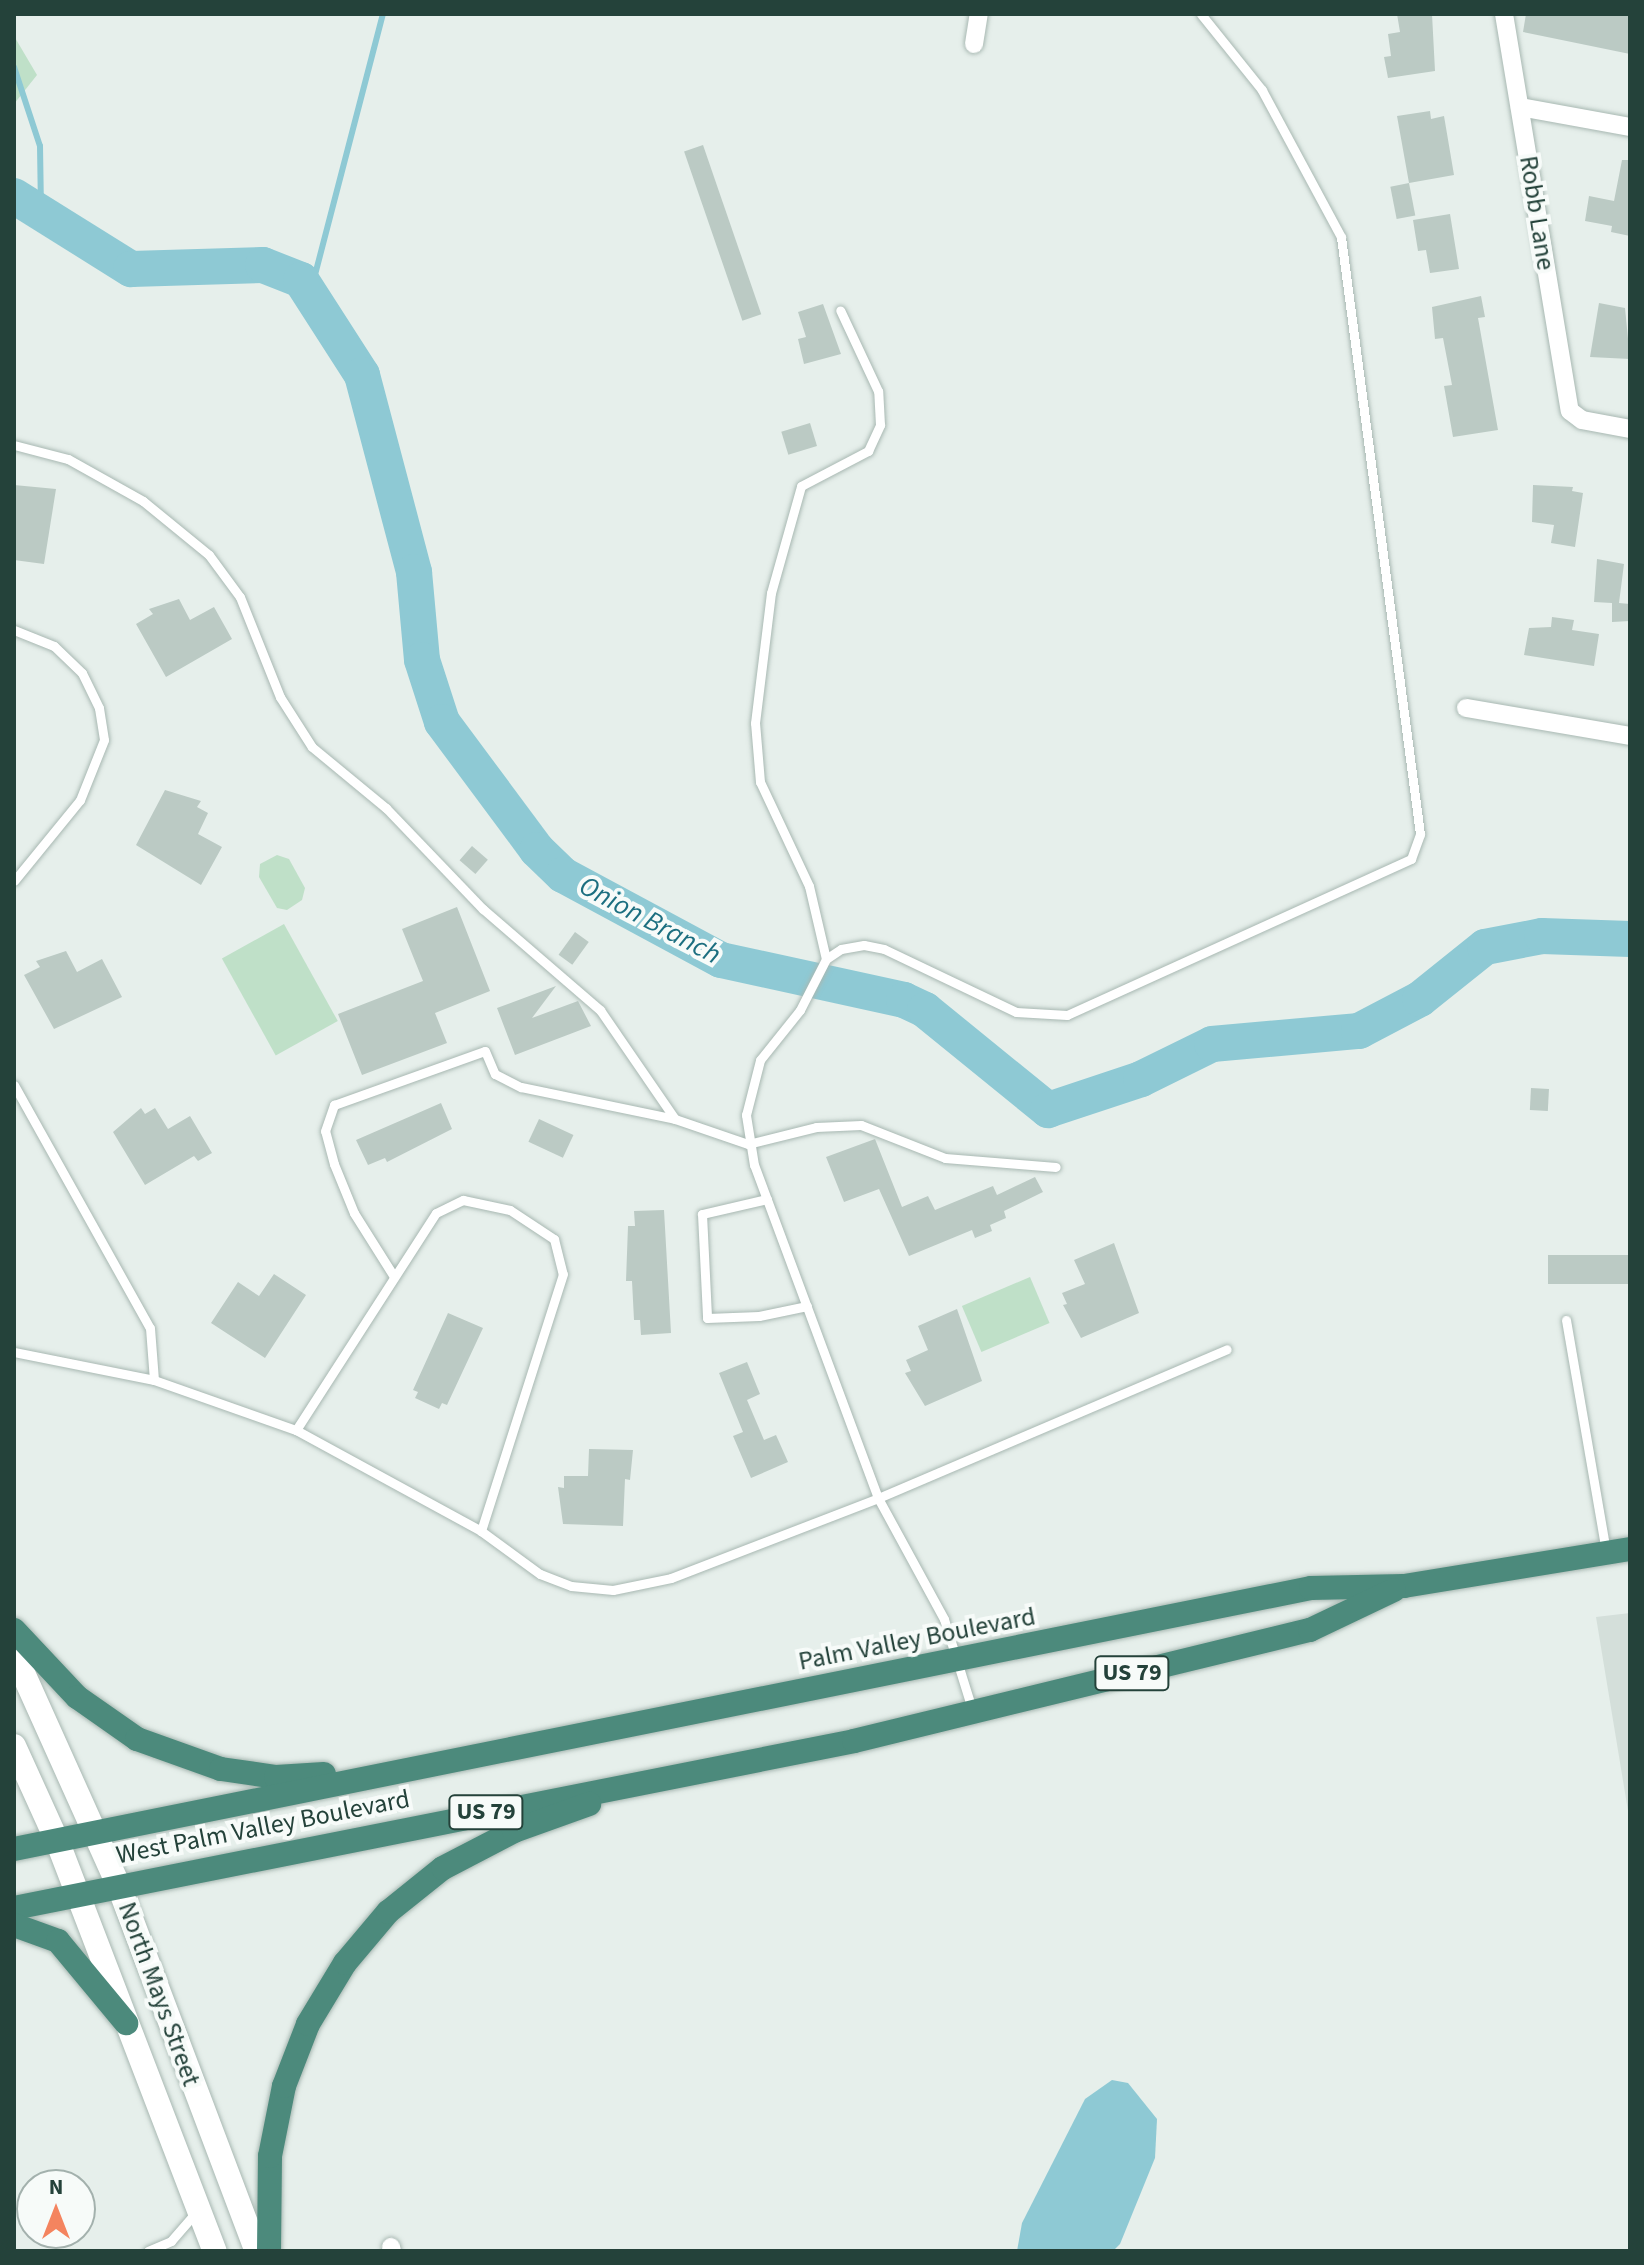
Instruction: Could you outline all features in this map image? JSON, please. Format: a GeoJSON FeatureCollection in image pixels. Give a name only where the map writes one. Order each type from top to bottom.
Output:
{"type":"FeatureCollection","features":[{"type":"Feature","properties":{"kind":"highway","name":"Palm Valley Boulevard"},"geometry":{"type":"LineString","coordinates":[[442,1762],[1311,1588],[1404,1586],[1618,1550]]}},
{"type":"Feature","properties":{"kind":"highway","name":"Palm Valley Boulevard"},"geometry":{"type":"LineString","coordinates":[[854,1741],[1310,1630],[1404,1586]]}},
{"type":"Feature","properties":{"kind":"highway"},"geometry":{"type":"LineString","coordinates":[[14,1630],[95,1713],[137,1739],[198,1763],[253,1775],[304,1777],[442,1762]]}},
{"type":"Feature","properties":{"kind":"highway","name":"West Palm Valley Boulevard"},"geometry":{"type":"LineString","coordinates":[[14,1908],[118,1884],[854,1741]]}},
{"type":"Feature","properties":{"kind":"highway","name":"West Palm Valley Boulevard"},"geometry":{"type":"LineString","coordinates":[[14,1849],[58,1843],[442,1762]]}},
{"type":"Feature","properties":{"kind":"highway"},"geometry":{"type":"LineString","coordinates":[[269,2251],[270,2156],[284,2086],[308,2024],[366,1936],[413,1889],[478,1847],[679,1774]]}},
{"type":"Feature","properties":{"kind":"highway"},"geometry":{"type":"LineString","coordinates":[[14,1925],[58,1941],[126,2023]]}},
{"type":"Feature","properties":{"kind":"main road","name":"North Mays Street"},"geometry":{"type":"LineString","coordinates":[[14,1653],[118,1884],[257,2251]]}},
{"type":"Feature","properties":{"kind":"main road","name":"North Mays Street"},"geometry":{"type":"LineString","coordinates":[[14,1746],[58,1843],[215,2251]]}},
{"type":"Feature","properties":{"kind":"street"},"geometry":{"type":"LineString","coordinates":[[974,44],[979,14]]}},
{"type":"Feature","properties":{"kind":"street","name":"Robb Lane"},"geometry":{"type":"LineString","coordinates":[[1504,14],[1570,411],[1582,420],[1630,429]]}},
{"type":"Feature","properties":{"kind":"street"},"geometry":{"type":"LineString","coordinates":[[1520,107],[1630,127]]}},
{"type":"Feature","properties":{"kind":"street"},"geometry":{"type":"LineString","coordinates":[[1466,708],[1630,736]]}},
{"type":"Feature","properties":{"kind":"lane"},"geometry":{"type":"LineString","coordinates":[[972,1712],[960,1660],[944,1619],[878,1498],[767,1199],[748,1144],[752,1077],[800,1010],[826,959],[841,949],[864,945],[884,949],[1016,1012],[1067,1015],[1411,859],[1420,834],[1341,237],[1262,90],[1201,14]]}},
{"type":"Feature","properties":{"kind":"lane"},"geometry":{"type":"LineString","coordinates":[[826,959],[809,886],[760,782],[755,723],[771,593],[801,486],[868,451],[880,425],[878,391],[840,310]]}},
{"type":"Feature","properties":{"kind":"lane"},"geometry":{"type":"LineString","coordinates":[[14,445],[68,459],[143,501],[198,544],[240,597],[280,697],[312,747],[386,808],[483,909],[600,1010],[675,1119]]}},
{"type":"Feature","properties":{"kind":"lane"},"geometry":{"type":"LineString","coordinates":[[14,630],[54,646],[82,673],[99,708],[104,740],[80,800],[14,881]]}},
{"type":"Feature","properties":{"kind":"lane"},"geometry":{"type":"LineString","coordinates":[[393,1275],[354,1213],[334,1164],[325,1131],[334,1105],[485,1051],[495,1074],[521,1087],[675,1119],[748,1144],[816,1127],[861,1125],[945,1158],[1056,1167]]}},
{"type":"Feature","properties":{"kind":"lane"},"geometry":{"type":"LineString","coordinates":[[14,1085],[150,1328],[154,1380]]}},
{"type":"Feature","properties":{"kind":"lane"},"geometry":{"type":"LineString","coordinates":[[767,1199],[702,1214],[707,1318],[759,1316],[807,1306]]}},
{"type":"Feature","properties":{"kind":"lane"},"geometry":{"type":"LineString","coordinates":[[296,1430],[427,1222],[449,1203],[463,1200],[510,1210],[544,1229],[560,1250],[559,1290],[481,1531]]}},
{"type":"Feature","properties":{"kind":"lane"},"geometry":{"type":"LineString","coordinates":[[1566,1320],[1618,1550]]}},
{"type":"Feature","properties":{"kind":"lane"},"geometry":{"type":"LineString","coordinates":[[14,1352],[154,1380],[296,1430],[481,1531],[554,1580],[630,1589],[671,1578],[878,1498],[1227,1349]]}},
{"type":"Feature","properties":{"kind":"lane"},"geometry":{"type":"LineString","coordinates":[[148,2251],[171,2241],[199,2208]]}},
{"type":"Feature","properties":{"kind":"shaded area"},"geometry":{"type":"Polygon","coordinates":[[[1630,1613],[1630,1823],[1596,1617],[1630,1613]]]}},
{"type":"Feature","properties":{"kind":"green space"},"geometry":{"type":"Polygon","coordinates":[[[14,36],[37,75],[14,104],[14,36]]]}},
{"type":"Feature","properties":{"kind":"green space"},"geometry":{"type":"Polygon","coordinates":[[[277,855],[289,859],[305,888],[302,900],[287,910],[277,908],[259,877],[260,864],[277,855]]]}},
{"type":"Feature","properties":{"kind":"green space"},"geometry":{"type":"Polygon","coordinates":[[[284,924],[338,1021],[276,1056],[222,958],[284,924]]]}},
{"type":"Feature","properties":{"kind":"green space"},"geometry":{"type":"Polygon","coordinates":[[[1030,1277],[1050,1323],[981,1352],[962,1306],[1030,1277]]]}},
{"type":"Feature","properties":{"kind":"water"},"geometry":{"type":"Polygon","coordinates":[[[1112,2080],[1128,2083],[1157,2119],[1155,2158],[1120,2244],[1113,2251],[1017,2251],[1022,2223],[1085,2099],[1112,2080]]]}},
{"type":"Feature","properties":{"kind":"building"},"geometry":{"type":"Polygon","coordinates":[[[1397,14],[1432,14],[1435,71],[1388,78],[1384,57],[1391,56],[1388,34],[1400,32],[1397,14]]]}},
{"type":"Feature","properties":{"kind":"building"},"geometry":{"type":"Polygon","coordinates":[[[1526,14],[1630,14],[1630,54],[1523,32],[1526,14]]]}},
{"type":"Feature","properties":{"kind":"building"},"geometry":{"type":"Polygon","coordinates":[[[1430,111],[1431,119],[1444,116],[1454,175],[1409,183],[1397,116],[1430,111]]]}},
{"type":"Feature","properties":{"kind":"building"},"geometry":{"type":"Polygon","coordinates":[[[703,145],[761,314],[742,321],[684,152],[703,145]]]}},
{"type":"Feature","properties":{"kind":"building"},"geometry":{"type":"Polygon","coordinates":[[[1622,160],[1630,160],[1630,236],[1611,232],[1612,226],[1585,221],[1589,196],[1614,201],[1622,160]]]}},
{"type":"Feature","properties":{"kind":"building"},"geometry":{"type":"Polygon","coordinates":[[[1409,183],[1415,215],[1397,219],[1390,187],[1409,183]]]}},
{"type":"Feature","properties":{"kind":"building"},"geometry":{"type":"Polygon","coordinates":[[[1450,214],[1459,269],[1430,273],[1426,250],[1418,251],[1413,220],[1450,214]]]}},
{"type":"Feature","properties":{"kind":"building"},"geometry":{"type":"Polygon","coordinates":[[[1481,296],[1485,317],[1478,318],[1498,430],[1453,437],[1444,386],[1452,385],[1443,338],[1435,339],[1432,307],[1481,296]]]}},
{"type":"Feature","properties":{"kind":"building"},"geometry":{"type":"Polygon","coordinates":[[[1599,303],[1625,308],[1630,359],[1590,357],[1599,303]]]}},
{"type":"Feature","properties":{"kind":"building"},"geometry":{"type":"Polygon","coordinates":[[[823,304],[841,354],[804,364],[798,339],[806,337],[798,312],[823,304]]]}},
{"type":"Feature","properties":{"kind":"building"},"geometry":{"type":"Polygon","coordinates":[[[810,423],[817,446],[788,455],[781,432],[810,423]]]}},
{"type":"Feature","properties":{"kind":"building"},"geometry":{"type":"Polygon","coordinates":[[[14,485],[56,489],[44,564],[14,560],[14,485]]]}},
{"type":"Feature","properties":{"kind":"building"},"geometry":{"type":"Polygon","coordinates":[[[1533,485],[1573,487],[1572,491],[1583,493],[1575,547],[1551,543],[1554,525],[1532,522],[1533,485]]]}},
{"type":"Feature","properties":{"kind":"building"},"geometry":{"type":"Polygon","coordinates":[[[1597,559],[1624,564],[1619,603],[1630,604],[1630,621],[1612,622],[1612,603],[1594,602],[1597,559]]]}},
{"type":"Feature","properties":{"kind":"building"},"geometry":{"type":"Polygon","coordinates":[[[179,599],[190,620],[214,607],[232,639],[166,677],[136,624],[153,614],[149,609],[179,599]]]}},
{"type":"Feature","properties":{"kind":"building"},"geometry":{"type":"Polygon","coordinates":[[[1552,617],[1574,620],[1572,630],[1599,634],[1594,666],[1524,655],[1529,628],[1551,627],[1552,617]]]}},
{"type":"Feature","properties":{"kind":"building"},"geometry":{"type":"Polygon","coordinates":[[[165,790],[201,801],[197,807],[208,813],[198,834],[222,847],[201,885],[136,845],[165,790]]]}},
{"type":"Feature","properties":{"kind":"building"},"geometry":{"type":"Polygon","coordinates":[[[472,846],[488,860],[475,874],[460,860],[472,846]]]}},
{"type":"Feature","properties":{"kind":"building"},"geometry":{"type":"Polygon","coordinates":[[[457,907],[490,991],[435,1013],[447,1043],[362,1075],[338,1014],[423,981],[402,929],[457,907]]]}},
{"type":"Feature","properties":{"kind":"building"},"geometry":{"type":"Polygon","coordinates":[[[575,932],[589,942],[572,965],[559,955],[575,932]]]}},
{"type":"Feature","properties":{"kind":"building"},"geometry":{"type":"Polygon","coordinates":[[[66,951],[77,972],[102,959],[122,997],[54,1029],[24,975],[40,967],[36,961],[66,951]]]}},
{"type":"Feature","properties":{"kind":"building"},"geometry":{"type":"Polygon","coordinates":[[[556,986],[532,1018],[578,1001],[591,1026],[515,1055],[497,1008],[556,986]]]}},
{"type":"Feature","properties":{"kind":"building"},"geometry":{"type":"Polygon","coordinates":[[[1531,1088],[1549,1089],[1548,1111],[1530,1110],[1531,1088]]]}},
{"type":"Feature","properties":{"kind":"building"},"geometry":{"type":"Polygon","coordinates":[[[441,1103],[452,1129],[387,1162],[385,1158],[368,1165],[356,1140],[441,1103]]]}},
{"type":"Feature","properties":{"kind":"building"},"geometry":{"type":"Polygon","coordinates":[[[141,1108],[145,1114],[155,1108],[168,1129],[190,1116],[212,1153],[198,1161],[194,1156],[145,1185],[113,1132],[141,1108]]]}},
{"type":"Feature","properties":{"kind":"building"},"geometry":{"type":"Polygon","coordinates":[[[539,1119],[573,1135],[563,1158],[528,1142],[539,1119]]]}},
{"type":"Feature","properties":{"kind":"building"},"geometry":{"type":"Polygon","coordinates":[[[875,1139],[902,1207],[928,1196],[935,1210],[993,1186],[997,1195],[1035,1177],[1043,1192],[1004,1211],[1006,1218],[990,1225],[992,1231],[975,1238],[972,1230],[909,1256],[879,1189],[844,1202],[826,1157],[875,1139]]]}},
{"type":"Feature","properties":{"kind":"building"},"geometry":{"type":"Polygon","coordinates":[[[664,1210],[671,1333],[641,1335],[640,1320],[634,1320],[632,1281],[626,1281],[628,1226],[635,1226],[634,1211],[664,1210]]]}},
{"type":"Feature","properties":{"kind":"building"},"geometry":{"type":"Polygon","coordinates":[[[1114,1243],[1139,1313],[1081,1338],[1063,1305],[1067,1304],[1062,1293],[1085,1284],[1074,1260],[1114,1243]]]}},
{"type":"Feature","properties":{"kind":"building"},"geometry":{"type":"Polygon","coordinates":[[[1548,1255],[1630,1255],[1630,1284],[1548,1284],[1548,1255]]]}},
{"type":"Feature","properties":{"kind":"building"},"geometry":{"type":"Polygon","coordinates":[[[274,1274],[306,1295],[265,1358],[211,1323],[238,1282],[259,1296],[274,1274]]]}},
{"type":"Feature","properties":{"kind":"building"},"geometry":{"type":"Polygon","coordinates":[[[957,1309],[982,1381],[925,1406],[905,1373],[911,1371],[906,1360],[928,1350],[918,1326],[957,1309]]]}},
{"type":"Feature","properties":{"kind":"building"},"geometry":{"type":"Polygon","coordinates":[[[448,1313],[483,1328],[447,1405],[442,1403],[439,1409],[415,1398],[418,1392],[413,1390],[448,1313]]]}},
{"type":"Feature","properties":{"kind":"building"},"geometry":{"type":"Polygon","coordinates":[[[747,1362],[760,1394],[747,1400],[764,1440],[776,1435],[788,1462],[751,1478],[733,1436],[743,1432],[719,1373],[747,1362]]]}},
{"type":"Feature","properties":{"kind":"building"},"geometry":{"type":"Polygon","coordinates":[[[589,1449],[633,1450],[630,1480],[625,1479],[623,1526],[563,1524],[558,1487],[564,1488],[564,1476],[588,1476],[589,1449]]]}},
{"type":"Feature","properties":{"kind":"waterway"},"geometry":{"type":"LineString","coordinates":[[310,294],[383,14]]}},
{"type":"Feature","properties":{"kind":"waterway"},"geometry":{"type":"LineString","coordinates":[[14,67],[40,146],[41,213]]}},
{"type":"Feature","properties":{"kind":"waterway","name":"Onion Branch"},"geometry":{"type":"LineString","coordinates":[[14,196],[131,269],[263,265],[301,280],[362,375],[414,572],[422,660],[442,722],[537,850],[563,875],[721,960],[904,1000],[925,1010],[1048,1110],[1141,1079],[1212,1044],[1359,1031],[1420,999],[1485,947],[1542,936],[1630,939]]}}]}
